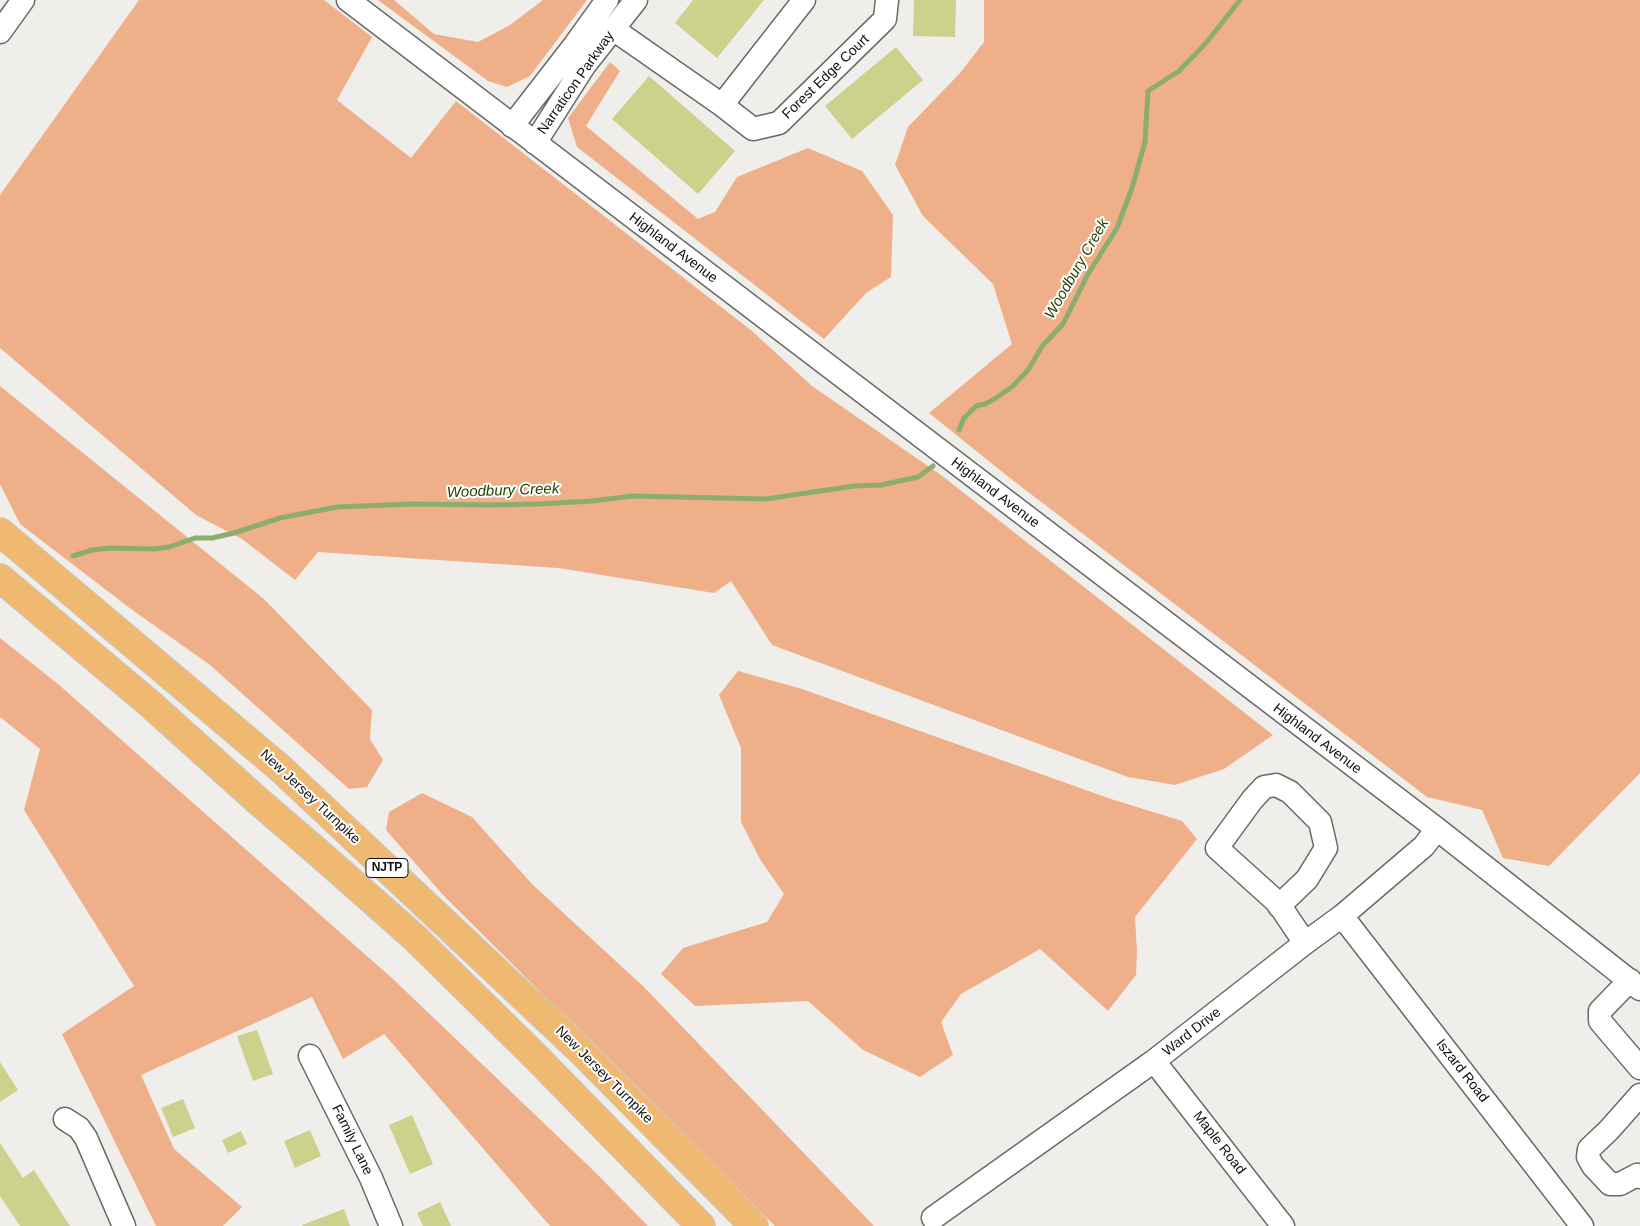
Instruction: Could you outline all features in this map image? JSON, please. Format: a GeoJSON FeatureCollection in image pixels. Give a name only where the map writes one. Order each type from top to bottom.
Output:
{"type":"FeatureCollection","features":[{"type":"Feature","properties":{"kind":"highway","name":"New Jersey Turnpike"},"geometry":{"type":"LineString","coordinates":[[0,532],[280,768],[578,1048],[754,1226]]}},
{"type":"Feature","properties":{"kind":"highway","name":"NJTP"},"geometry":{"type":"LineString","coordinates":[[0,578],[149,703],[415,938],[537,1058],[702,1226]]}},
{"type":"Feature","properties":{"kind":"street"},"geometry":{"type":"LineString","coordinates":[[0,32],[24,0]]}},
{"type":"Feature","properties":{"kind":"street","name":"Highland Avenue"},"geometry":{"type":"LineString","coordinates":[[348,0],[1437,829],[1635,985]]}},
{"type":"Feature","properties":{"kind":"street","name":"Narraticon Parkway"},"geometry":{"type":"LineString","coordinates":[[512,126],[607,0]]}},
{"type":"Feature","properties":{"kind":"street","name":"Narraticon Parkway"},"geometry":{"type":"LineString","coordinates":[[535,143],[584,66],[636,0]]}},
{"type":"Feature","properties":{"kind":"street"},"geometry":{"type":"LineString","coordinates":[[722,105],[804,0]]}},
{"type":"Feature","properties":{"kind":"street","name":"Forest Edge Court"},"geometry":{"type":"LineString","coordinates":[[613,29],[722,105],[753,129],[779,123],[885,19],[887,0]]}},
{"type":"Feature","properties":{"kind":"street"},"geometry":{"type":"LineString","coordinates":[[1279,906],[1307,879],[1326,848],[1320,822],[1290,792],[1276,785],[1264,787],[1252,800],[1217,848],[1279,906],[1305,943]]}},
{"type":"Feature","properties":{"kind":"street","name":"Ward Drive"},"geometry":{"type":"LineString","coordinates":[[933,1218],[1154,1061],[1342,916],[1424,846],[1437,829]]}},
{"type":"Feature","properties":{"kind":"street","name":"Iszard Road"},"geometry":{"type":"LineString","coordinates":[[1342,916],[1582,1226]]}},
{"type":"Feature","properties":{"kind":"street"},"geometry":{"type":"LineString","coordinates":[[1635,985],[1600,1011],[1600,1021],[1640,1068]]}},
{"type":"Feature","properties":{"kind":"street","name":"Family Lane"},"geometry":{"type":"LineString","coordinates":[[310,1056],[371,1178],[391,1226]]}},
{"type":"Feature","properties":{"kind":"street","name":"Maple Road"},"geometry":{"type":"LineString","coordinates":[[1154,1061],[1282,1226]]}},
{"type":"Feature","properties":{"kind":"street"},"geometry":{"type":"LineString","coordinates":[[1640,1095],[1610,1130],[1589,1149],[1588,1157],[1610,1184],[1620,1184],[1637,1175],[1640,1177]]}},
{"type":"Feature","properties":{"kind":"street"},"geometry":{"type":"LineString","coordinates":[[65,1119],[79,1128],[86,1138],[124,1226]]}},
{"type":"Feature","properties":{"kind":"shaded area"},"geometry":{"type":"Polygon","coordinates":[[[139,0],[324,0],[372,37],[337,100],[411,158],[456,101],[752,331],[812,386],[941,475],[1273,735],[1224,769],[1175,785],[1128,777],[772,645],[731,581],[714,593],[558,568],[318,552],[295,580],[242,539],[196,515],[0,348],[0,195],[139,0]]]}},
{"type":"Feature","properties":{"kind":"shaded area"},"geometry":{"type":"Polygon","coordinates":[[[378,0],[394,0],[434,34],[478,42],[510,25],[543,0],[587,0],[530,76],[507,87],[488,81],[378,0]]]}},
{"type":"Feature","properties":{"kind":"shaded area"},"geometry":{"type":"Polygon","coordinates":[[[984,0],[1640,0],[1640,773],[1549,866],[1503,858],[1482,810],[1427,797],[1006,475],[929,413],[1012,344],[993,284],[923,216],[895,165],[908,127],[960,73],[984,42],[984,0]]]}},
{"type":"Feature","properties":{"kind":"shaded area"},"geometry":{"type":"Polygon","coordinates":[[[610,62],[620,71],[586,126],[698,219],[715,212],[737,177],[808,148],[862,171],[893,215],[891,277],[866,293],[824,339],[577,147],[568,118],[610,62]]]}},
{"type":"Feature","properties":{"kind":"shaded area"},"geometry":{"type":"Polygon","coordinates":[[[0,386],[264,599],[372,710],[370,739],[383,760],[367,787],[349,789],[210,665],[131,609],[20,524],[0,484],[0,386]]]}},
{"type":"Feature","properties":{"kind":"shaded area"},"geometry":{"type":"Polygon","coordinates":[[[0,638],[58,684],[393,979],[595,1172],[648,1226],[550,1226],[384,1034],[343,1059],[312,997],[141,1075],[174,1149],[242,1207],[223,1226],[156,1226],[62,1034],[134,986],[24,810],[40,749],[0,717],[0,638]]]}},
{"type":"Feature","properties":{"kind":"shaded area"},"geometry":{"type":"Polygon","coordinates":[[[738,671],[802,689],[1111,799],[1182,821],[1197,839],[1135,917],[1136,975],[1108,1011],[1040,949],[961,994],[941,1022],[953,1055],[920,1077],[863,1050],[808,1001],[695,1006],[661,974],[683,948],[767,922],[784,894],[760,859],[741,822],[741,748],[719,695],[738,671]]]}},
{"type":"Feature","properties":{"kind":"shaded area"},"geometry":{"type":"Polygon","coordinates":[[[422,793],[472,817],[532,884],[644,987],[874,1226],[775,1226],[443,895],[386,830],[389,812],[422,793]]]}},
{"type":"Feature","properties":{"kind":"building"},"geometry":{"type":"Polygon","coordinates":[[[693,0],[764,0],[717,58],[675,23],[693,0]]]}},
{"type":"Feature","properties":{"kind":"building"},"geometry":{"type":"Polygon","coordinates":[[[914,0],[956,0],[955,37],[913,36],[914,0]]]}},
{"type":"Feature","properties":{"kind":"building"},"geometry":{"type":"Polygon","coordinates":[[[896,47],[923,80],[852,139],[825,106],[896,47]]]}},
{"type":"Feature","properties":{"kind":"building"},"geometry":{"type":"Polygon","coordinates":[[[649,76],[735,151],[698,194],[612,119],[649,76]]]}},
{"type":"Feature","properties":{"kind":"building"},"geometry":{"type":"Polygon","coordinates":[[[257,1030],[273,1074],[253,1081],[237,1036],[257,1030]]]}},
{"type":"Feature","properties":{"kind":"building"},"geometry":{"type":"Polygon","coordinates":[[[0,1062],[18,1090],[0,1102],[0,1062]]]}},
{"type":"Feature","properties":{"kind":"building"},"geometry":{"type":"Polygon","coordinates":[[[183,1099],[195,1128],[173,1137],[161,1108],[183,1099]]]}},
{"type":"Feature","properties":{"kind":"building"},"geometry":{"type":"Polygon","coordinates":[[[412,1115],[433,1164],[410,1174],[389,1125],[412,1115]]]}},
{"type":"Feature","properties":{"kind":"building"},"geometry":{"type":"Polygon","coordinates":[[[310,1130],[321,1156],[295,1168],[284,1141],[310,1130]]]}},
{"type":"Feature","properties":{"kind":"building"},"geometry":{"type":"Polygon","coordinates":[[[241,1131],[247,1144],[228,1153],[222,1140],[241,1131]]]}},
{"type":"Feature","properties":{"kind":"building"},"geometry":{"type":"Polygon","coordinates":[[[0,1143],[23,1178],[34,1170],[70,1226],[20,1226],[0,1196],[0,1143]]]}},
{"type":"Feature","properties":{"kind":"building"},"geometry":{"type":"Polygon","coordinates":[[[440,1202],[451,1226],[423,1226],[417,1213],[440,1202]]]}},
{"type":"Feature","properties":{"kind":"building"},"geometry":{"type":"Polygon","coordinates":[[[344,1209],[350,1226],[302,1226],[302,1225],[344,1209]]]}},
{"type":"Feature","properties":{"kind":"waterway","name":"Woodbury Creek"},"geometry":{"type":"LineString","coordinates":[[959,430],[964,418],[976,406],[985,404],[1013,386],[1028,370],[1043,345],[1063,324],[1088,274],[1117,228],[1132,188],[1145,142],[1148,91],[1179,71],[1206,43],[1240,0]]}},
{"type":"Feature","properties":{"kind":"waterway","name":"Woodbury Creek"},"geometry":{"type":"LineString","coordinates":[[73,556],[92,550],[110,548],[155,549],[169,547],[195,538],[212,538],[280,518],[337,507],[412,504],[539,504],[592,501],[632,496],[766,499],[854,486],[881,485],[918,477],[933,466]]}}]}
